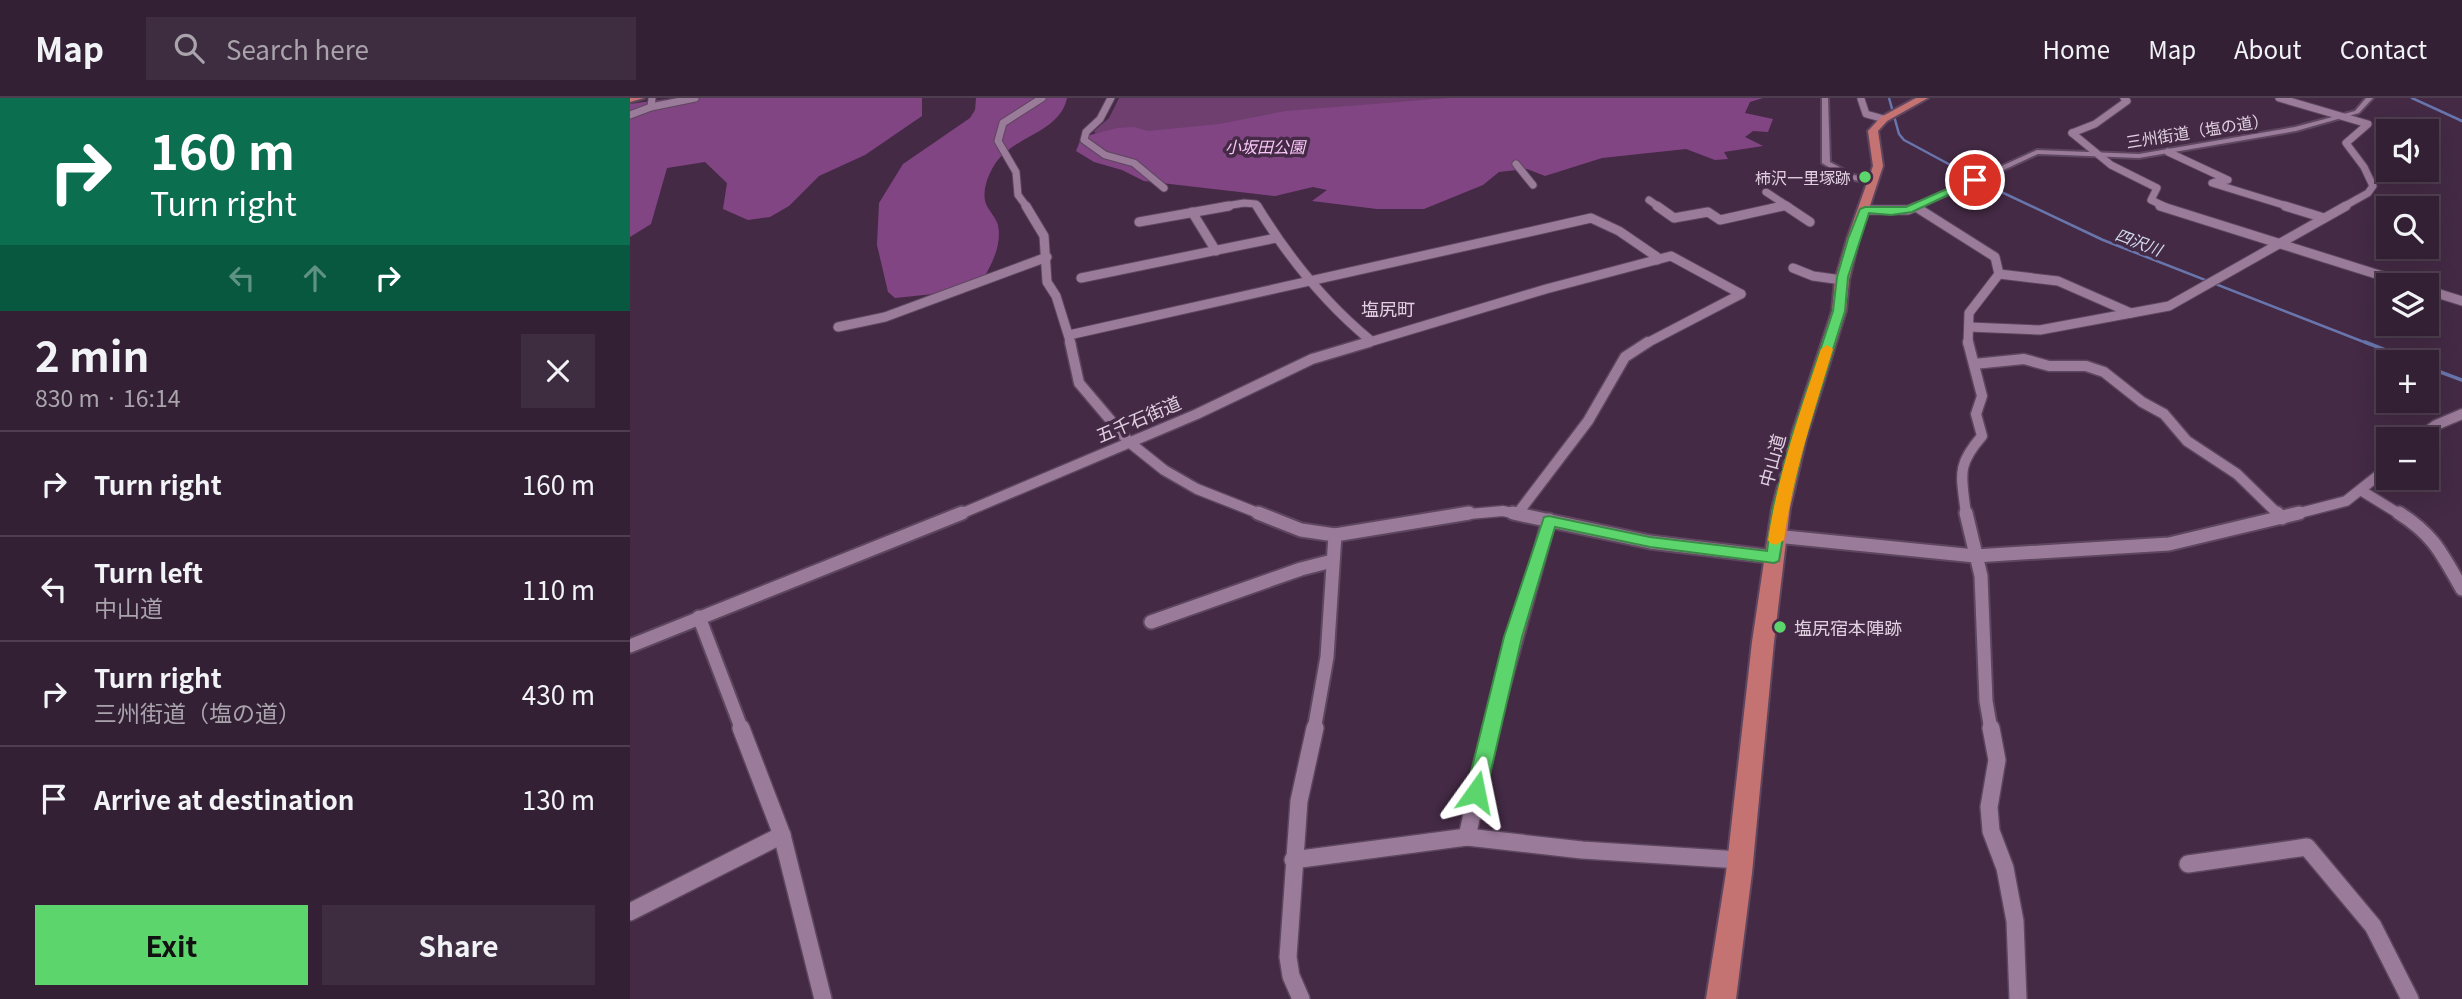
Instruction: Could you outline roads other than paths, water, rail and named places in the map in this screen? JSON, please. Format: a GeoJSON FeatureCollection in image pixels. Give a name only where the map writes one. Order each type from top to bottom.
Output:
{"type":"FeatureCollection","features":[{"type":"Feature","properties":{"kind":"highway"},"geometry":{"type":"LineString","coordinates":[[630,99],[639,98]]}},
{"type":"Feature","properties":{"kind":"highway"},"geometry":{"type":"LineString","coordinates":[[1890,116],[1923,98]]}},
{"type":"Feature","properties":{"kind":"highway","name":"中山道"},"geometry":{"type":"LineString","coordinates":[[1721,999],[1740,860],[1776,536],[1798,439],[1839,311],[1842,280],[1853,239],[1878,166],[1873,131],[1890,116]]}},
{"type":"Feature","properties":{"kind":"street"},"geometry":{"type":"LineString","coordinates":[[630,116],[652,103],[695,98]]}},
{"type":"Feature","properties":{"kind":"street"},"geometry":{"type":"LineString","coordinates":[[1042,98],[1003,122],[998,141],[1016,172],[1018,195],[1041,227],[1048,257],[1047,282],[1056,296],[1069,335],[1079,383],[1129,442],[1164,470],[1196,489],[1301,530],[1335,535],[1488,510],[1518,513],[1650,542],[1774,557]]}},
{"type":"Feature","properties":{"kind":"street"},"geometry":{"type":"LineString","coordinates":[[1111,98],[1100,119],[1086,132],[1084,140],[1105,155],[1134,163],[1164,188]]}},
{"type":"Feature","properties":{"kind":"street"},"geometry":{"type":"LineString","coordinates":[[1825,98],[1826,163],[1851,177],[1873,182]]}},
{"type":"Feature","properties":{"kind":"street"},"geometry":{"type":"LineString","coordinates":[[2124,98],[2127,101],[2096,126],[2072,133],[2125,173],[2157,188],[2151,200],[2158,205],[2376,274]]}},
{"type":"Feature","properties":{"kind":"street"},"geometry":{"type":"LineString","coordinates":[[1969,327],[2040,331],[2169,306],[2368,192],[2373,186],[2364,167],[2346,143],[2368,124],[2348,114],[2317,110],[2278,98]]}},
{"type":"Feature","properties":{"kind":"street","name":"三州街道（塩の道）"},"geometry":{"type":"LineString","coordinates":[[1865,209],[1891,212],[1916,208],[2033,153],[2139,156],[2168,152],[2296,129],[2357,113],[2370,98]]}},
{"type":"Feature","properties":{"kind":"street"},"geometry":{"type":"LineString","coordinates":[[1861,99],[1866,114],[1890,116]]}},
{"type":"Feature","properties":{"kind":"street"},"geometry":{"type":"LineString","coordinates":[[2168,152],[2228,180],[2212,183],[2324,218]]}},
{"type":"Feature","properties":{"kind":"street"},"geometry":{"type":"LineString","coordinates":[[1516,164],[1533,185]]}},
{"type":"Feature","properties":{"kind":"street"},"geometry":{"type":"LineString","coordinates":[[1766,192],[1810,222]]}},
{"type":"Feature","properties":{"kind":"street"},"geometry":{"type":"LineString","coordinates":[[1649,200],[1674,218],[1708,212],[1720,220],[1787,205]]}},
{"type":"Feature","properties":{"kind":"street"},"geometry":{"type":"LineString","coordinates":[[1139,222],[1253,201],[1276,238],[1340,316],[1370,341]]}},
{"type":"Feature","properties":{"kind":"street"},"geometry":{"type":"LineString","coordinates":[[1916,208],[1995,257],[1999,274]]}},
{"type":"Feature","properties":{"kind":"street"},"geometry":{"type":"LineString","coordinates":[[1192,212],[1216,251]]}},
{"type":"Feature","properties":{"kind":"street"},"geometry":{"type":"LineString","coordinates":[[1069,335],[1591,218],[1619,232],[1657,257],[1657,260]]}},
{"type":"Feature","properties":{"kind":"street"},"geometry":{"type":"LineString","coordinates":[[1081,278],[1276,238]]}},
{"type":"Feature","properties":{"kind":"street","name":"五千石街道"},"geometry":{"type":"LineString","coordinates":[[630,646],[1013,493],[1308,361],[1370,341],[1671,256],[1741,294],[1631,351],[1620,362],[1597,405],[1572,443],[1518,513]]}},
{"type":"Feature","properties":{"kind":"street"},"geometry":{"type":"LineString","coordinates":[[838,327],[885,317],[1048,257]]}},
{"type":"Feature","properties":{"kind":"street"},"geometry":{"type":"LineString","coordinates":[[1793,268],[1814,276],[1842,280]]}},
{"type":"Feature","properties":{"kind":"street"},"geometry":{"type":"LineString","coordinates":[[1999,274],[2058,281],[2131,313]]}},
{"type":"Feature","properties":{"kind":"street"},"geometry":{"type":"LineString","coordinates":[[1999,274],[1969,313],[1968,340],[1982,396],[1976,414],[1982,436],[1966,454],[1961,472],[1968,530],[1981,576],[1986,701],[1997,760],[1989,807],[1991,831],[2005,868],[2015,921],[2018,999]]}},
{"type":"Feature","properties":{"kind":"street"},"geometry":{"type":"LineString","coordinates":[[2439,294],[2462,301]]}},
{"type":"Feature","properties":{"kind":"street"},"geometry":{"type":"LineString","coordinates":[[1975,364],[2024,359],[2049,366],[2086,366],[2104,372],[2142,402],[2164,414],[2187,441],[2237,474],[2282,518]]}},
{"type":"Feature","properties":{"kind":"street"},"geometry":{"type":"LineString","coordinates":[[2433,427],[2462,414]]}},
{"type":"Feature","properties":{"kind":"street"},"geometry":{"type":"LineString","coordinates":[[1776,536],[1975,556],[2169,544],[2346,500],[2376,479]]}},
{"type":"Feature","properties":{"kind":"street"},"geometry":{"type":"LineString","coordinates":[[2362,491],[2418,525],[2432,538],[2462,589]]}},
{"type":"Feature","properties":{"kind":"street"},"geometry":{"type":"LineString","coordinates":[[1467,837],[1490,726],[1513,637],[1549,520]]}},
{"type":"Feature","properties":{"kind":"street"},"geometry":{"type":"LineString","coordinates":[[1301,999],[1291,976],[1288,957],[1293,860],[1300,801],[1324,679],[1335,535]]}},
{"type":"Feature","properties":{"kind":"street"},"geometry":{"type":"LineString","coordinates":[[1151,622],[1301,569],[1332,561]]}},
{"type":"Feature","properties":{"kind":"street"},"geometry":{"type":"LineString","coordinates":[[699,617],[782,835],[823,999]]}},
{"type":"Feature","properties":{"kind":"street"},"geometry":{"type":"LineString","coordinates":[[630,912],[782,835]]}},
{"type":"Feature","properties":{"kind":"street"},"geometry":{"type":"LineString","coordinates":[[1293,860],[1467,837],[1582,850],[1740,860]]}},
{"type":"Feature","properties":{"kind":"street"},"geometry":{"type":"LineString","coordinates":[[2188,864],[2307,847],[2373,926],[2410,999]]}},
{"type":"Feature","properties":{"kind":"waterway","name":"四沢川"},"geometry":{"type":"LineString","coordinates":[[1889,98],[1899,134],[1904,140],[1995,189],[2103,240],[2369,344]]}},
{"type":"Feature","properties":{"kind":"waterway"},"geometry":{"type":"LineString","coordinates":[[2412,98],[2462,121]]}},
{"type":"Feature","properties":{"kind":"waterway","name":"四沢川"},"geometry":{"type":"LineString","coordinates":[[2365,342],[2385,350]]}},
{"type":"Feature","properties":{"kind":"waterway","name":"四沢川"},"geometry":{"type":"LineString","coordinates":[[2439,371],[2462,380]]}},
{"type":"Feature","properties":{"kind":"place","name":"柿沢一里塚跡"},"geometry":{"type":"Point","coordinates":[1865,177]}},
{"type":"Feature","properties":{"kind":"place","name":"塩尻宿本陣跡"},"geometry":{"type":"Point","coordinates":[1780,627]}},
{"type":"Feature","properties":{"kind":"district","name":"塩尻町"},"geometry":{"type":"Point","coordinates":[1388,308]}},
{"type":"Feature","properties":{"kind":"park label","name":"小坂田公園"},"geometry":{"type":"Point","coordinates":[1265,146]}}]}
